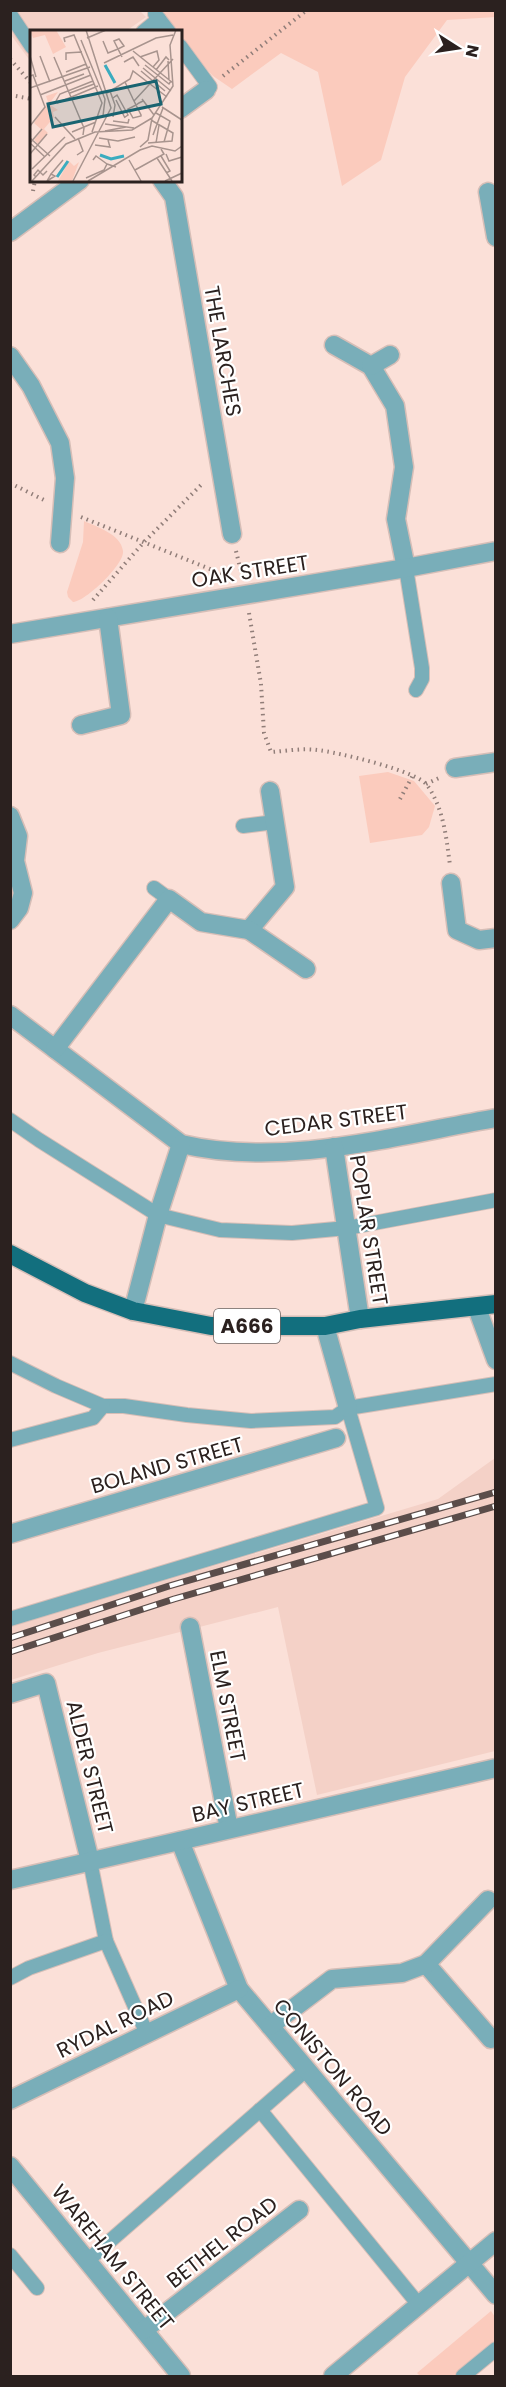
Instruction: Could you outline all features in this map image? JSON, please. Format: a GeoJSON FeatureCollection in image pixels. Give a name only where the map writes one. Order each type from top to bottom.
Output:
{"type":"FeatureCollection","features":[{"type":"Feature","properties":{"kind":"highway","name":"A666"},"geometry":{"type":"LineString","coordinates":[[10,1254],[85,1293],[133,1311],[211,1326],[325,1326],[360,1319],[477,1308],[495,1304]]}},
{"type":"Feature","properties":{"kind":"street"},"geometry":{"type":"LineString","coordinates":[[182,108],[208,88]]}},
{"type":"Feature","properties":{"kind":"street"},"geometry":{"type":"LineString","coordinates":[[10,232],[77,182]]}},
{"type":"Feature","properties":{"kind":"street","name":"THE LARCHES"},"geometry":{"type":"LineString","coordinates":[[163,182],[174,197],[232,534]]}},
{"type":"Feature","properties":{"kind":"street"},"geometry":{"type":"LineString","coordinates":[[488,192],[495,237]]}},
{"type":"Feature","properties":{"kind":"street"},"geometry":{"type":"LineString","coordinates":[[334,345],[371,366],[395,406],[404,467],[396,519],[406,568]]}},
{"type":"Feature","properties":{"kind":"street"},"geometry":{"type":"LineString","coordinates":[[371,366],[390,355]]}},
{"type":"Feature","properties":{"kind":"street"},"geometry":{"type":"LineString","coordinates":[[10,356],[31,386],[60,443],[65,478],[60,543]]}},
{"type":"Feature","properties":{"kind":"street","name":"OAK STREET"},"geometry":{"type":"LineString","coordinates":[[10,634],[495,551]]}},
{"type":"Feature","properties":{"kind":"street"},"geometry":{"type":"LineString","coordinates":[[81,725],[120,715],[108,618]]}},
{"type":"Feature","properties":{"kind":"street"},"geometry":{"type":"LineString","coordinates":[[455,768],[495,762]]}},
{"type":"Feature","properties":{"kind":"street"},"geometry":{"type":"LineString","coordinates":[[249,930],[285,887],[270,791]]}},
{"type":"Feature","properties":{"kind":"street"},"geometry":{"type":"LineString","coordinates":[[10,816],[18,836],[15,861],[23,893],[19,908],[10,920]]}},
{"type":"Feature","properties":{"kind":"street"},"geometry":{"type":"LineString","coordinates":[[451,883],[457,930],[479,940],[495,938]]}},
{"type":"Feature","properties":{"kind":"street"},"geometry":{"type":"LineString","coordinates":[[56,1049],[161,893],[201,922],[249,930],[306,969]]}},
{"type":"Feature","properties":{"kind":"street","name":"CEDAR STREET"},"geometry":{"type":"LineString","coordinates":[[10,1015],[181,1144],[211,1152],[277,1154],[334,1147],[495,1118]]}},
{"type":"Feature","properties":{"kind":"street"},"geometry":{"type":"LineString","coordinates":[[133,1311],[158,1215],[181,1144]]}},
{"type":"Feature","properties":{"kind":"street","name":"POPLAR STREET"},"geometry":{"type":"LineString","coordinates":[[334,1147],[360,1319]]}},
{"type":"Feature","properties":{"kind":"street"},"geometry":{"type":"LineString","coordinates":[[477,1308],[495,1360]]}},
{"type":"Feature","properties":{"kind":"street"},"geometry":{"type":"LineString","coordinates":[[325,1326],[348,1408]]}},
{"type":"Feature","properties":{"kind":"street","name":"BOLAND STREET"},"geometry":{"type":"LineString","coordinates":[[10,1534],[336,1438]]}},
{"type":"Feature","properties":{"kind":"street","name":"ELM STREET"},"geometry":{"type":"LineString","coordinates":[[190,1627],[229,1829]]}},
{"type":"Feature","properties":{"kind":"street","name":"ALDER STREET"},"geometry":{"type":"LineString","coordinates":[[10,1694],[46,1683],[90,1862]]}},
{"type":"Feature","properties":{"kind":"street","name":"BAY STREET"},"geometry":{"type":"LineString","coordinates":[[10,1880],[495,1768]]}},
{"type":"Feature","properties":{"kind":"street","name":"CONISTON ROAD"},"geometry":{"type":"LineString","coordinates":[[180,1841],[239,1989],[495,2295]]}},
{"type":"Feature","properties":{"kind":"street"},"geometry":{"type":"LineString","coordinates":[[270,2026],[332,1979],[402,1972],[426,1964],[488,1900]]}},
{"type":"Feature","properties":{"kind":"street"},"geometry":{"type":"LineString","coordinates":[[426,1964],[491,2039]]}},
{"type":"Feature","properties":{"kind":"street","name":"RYDAL ROAD"},"geometry":{"type":"LineString","coordinates":[[10,2100],[239,1989]]}},
{"type":"Feature","properties":{"kind":"street","name":"WAREHAM STREET"},"geometry":{"type":"LineString","coordinates":[[10,2166],[181,2376]]}},
{"type":"Feature","properties":{"kind":"street","name":"BETHEL ROAD"},"geometry":{"type":"LineString","coordinates":[[144,2330],[299,2210]]}},
{"type":"Feature","properties":{"kind":"street"},"geometry":{"type":"LineString","coordinates":[[333,2376],[495,2241]]}},
{"type":"Feature","properties":{"kind":"lane"},"geometry":{"type":"LineString","coordinates":[[10,14],[30,44]]}},
{"type":"Feature","properties":{"kind":"lane"},"geometry":{"type":"LineString","coordinates":[[145,30],[157,16],[168,30]]}},
{"type":"Feature","properties":{"kind":"lane"},"geometry":{"type":"LineString","coordinates":[[182,49],[208,88]]}},
{"type":"Feature","properties":{"kind":"lane"},"geometry":{"type":"LineString","coordinates":[[406,568],[422,668],[422,679],[416,690]]}},
{"type":"Feature","properties":{"kind":"lane"},"geometry":{"type":"LineString","coordinates":[[243,826],[275,822]]}},
{"type":"Feature","properties":{"kind":"lane"},"geometry":{"type":"LineString","coordinates":[[10,1120],[158,1215],[220,1230],[292,1233],[347,1228],[495,1200]]}},
{"type":"Feature","properties":{"kind":"lane"},"geometry":{"type":"LineString","coordinates":[[11,1365],[103,1406],[123,1406],[251,1421],[335,1417],[348,1408],[495,1384]]}},
{"type":"Feature","properties":{"kind":"lane"},"geometry":{"type":"LineString","coordinates":[[10,1440],[93,1418],[103,1406]]}},
{"type":"Feature","properties":{"kind":"lane"},"geometry":{"type":"LineString","coordinates":[[10,1619],[377,1508],[348,1408]]}},
{"type":"Feature","properties":{"kind":"lane"},"geometry":{"type":"LineString","coordinates":[[90,1862],[106,1941],[147,2034]]}},
{"type":"Feature","properties":{"kind":"lane"},"geometry":{"type":"LineString","coordinates":[[10,1978],[29,1968],[106,1941]]}},
{"type":"Feature","properties":{"kind":"lane"},"geometry":{"type":"LineString","coordinates":[[87,2261],[306,2070]]}},
{"type":"Feature","properties":{"kind":"lane"},"geometry":{"type":"LineString","coordinates":[[260,2110],[419,2305]]}},
{"type":"Feature","properties":{"kind":"lane"},"geometry":{"type":"LineString","coordinates":[[10,2255],[37,2288]]}},
{"type":"Feature","properties":{"kind":"lane"},"geometry":{"type":"LineString","coordinates":[[463,2376],[495,2349]]}},
{"type":"Feature","properties":{"kind":"path"},"geometry":{"type":"LineString","coordinates":[[208,88],[307,10]]}},
{"type":"Feature","properties":{"kind":"path"},"geometry":{"type":"LineString","coordinates":[[10,59],[30,82]]}},
{"type":"Feature","properties":{"kind":"path"},"geometry":{"type":"LineString","coordinates":[[10,95],[30,99]]}},
{"type":"Feature","properties":{"kind":"path"},"geometry":{"type":"LineString","coordinates":[[86,607],[144,542],[220,465]]}},
{"type":"Feature","properties":{"kind":"path"},"geometry":{"type":"LineString","coordinates":[[10,483],[64,510],[235,579],[246,595]]}},
{"type":"Feature","properties":{"kind":"path"},"geometry":{"type":"LineString","coordinates":[[232,534],[246,595],[261,684],[264,733],[271,752],[317,750],[355,758],[413,775],[426,784],[442,816],[451,883]]}},
{"type":"Feature","properties":{"kind":"path"},"geometry":{"type":"LineString","coordinates":[[400,799],[413,775]]}},
{"type":"Feature","properties":{"kind":"shaded area"},"geometry":{"type":"Polygon","coordinates":[[[495,10],[496,17],[447,20],[405,77],[381,160],[342,186],[318,72],[281,53],[232,89],[213,76],[182,43],[182,30],[170,30],[151,11],[495,10]]]}},
{"type":"Feature","properties":{"kind":"shaded area"},"geometry":{"type":"Polygon","coordinates":[[[11,11],[140,11],[146,17],[127,30],[30,30],[30,61],[11,35],[11,11]]]}},
{"type":"Feature","properties":{"kind":"shaded area"},"geometry":{"type":"Polygon","coordinates":[[[84,521],[113,536],[118,540],[123,551],[122,557],[111,573],[86,596],[73,602],[67,592],[83,542],[84,521]]]}},
{"type":"Feature","properties":{"kind":"shaded area"},"geometry":{"type":"Polygon","coordinates":[[[388,772],[414,781],[435,806],[429,827],[422,835],[370,843],[359,776],[388,772]]]}},
{"type":"Feature","properties":{"kind":"shaded area"},"geometry":{"type":"Polygon","coordinates":[[[495,1458],[495,1751],[317,1795],[278,1607],[98,1653],[11,1680],[11,1627],[438,1499],[495,1458]]]}},
{"type":"Feature","properties":{"kind":"shaded area"},"geometry":{"type":"Polygon","coordinates":[[[491,2311],[495,2317],[495,2344],[456,2376],[420,2376],[417,2373],[491,2311]]]}},
{"type":"Feature","properties":{"kind":"railway"},"geometry":{"type":"LineString","coordinates":[[10,1638],[169,1586],[496,1492]]}},
{"type":"Feature","properties":{"kind":"railway"},"geometry":{"type":"LineString","coordinates":[[10,1652],[174,1599],[496,1506]]}}]}
